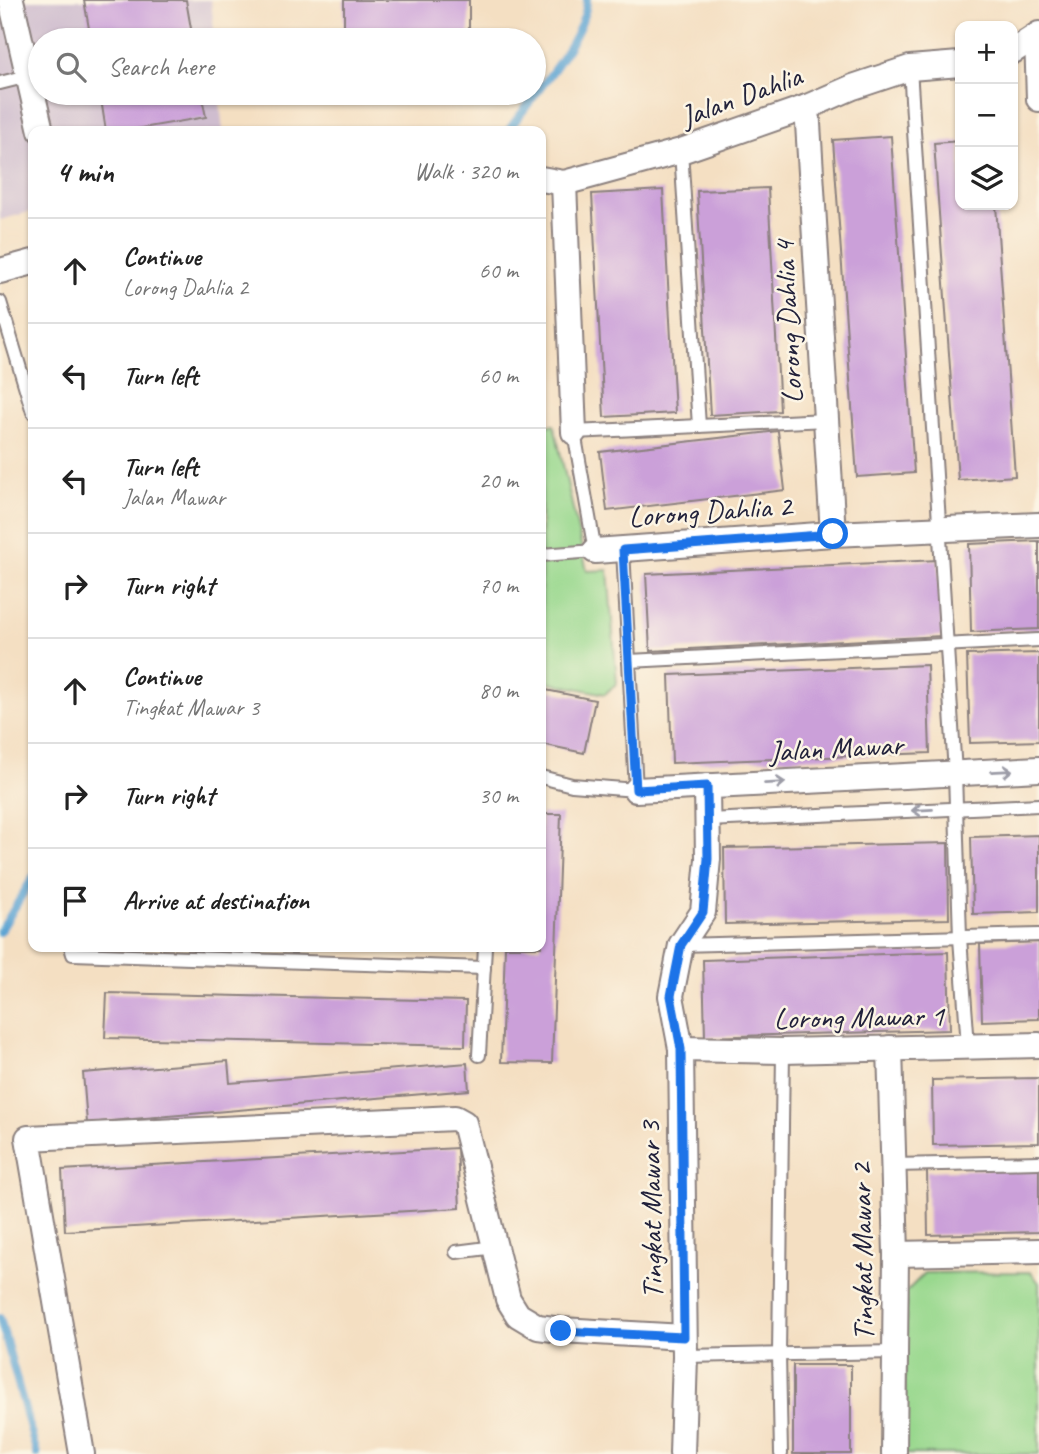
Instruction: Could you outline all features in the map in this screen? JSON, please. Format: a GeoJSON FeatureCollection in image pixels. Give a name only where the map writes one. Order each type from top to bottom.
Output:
{"type":"FeatureCollection","features":[{"type":"Feature","properties":{"kind":"street"},"geometry":{"type":"LineString","coordinates":[[12,0],[28,76]]}},
{"type":"Feature","properties":{"kind":"street"},"geometry":{"type":"LineString","coordinates":[[1018,48],[1038,35]]}},
{"type":"Feature","properties":{"kind":"street"},"geometry":{"type":"LineString","coordinates":[[1038,35],[1039,99]]}},
{"type":"Feature","properties":{"kind":"street","name":"Jalan Dahlia"},"geometry":{"type":"LineString","coordinates":[[552,181],[681,150],[807,107],[853,86],[910,68],[955,64]]}},
{"type":"Feature","properties":{"kind":"street"},"geometry":{"type":"LineString","coordinates":[[35,105],[40,126]]}},
{"type":"Feature","properties":{"kind":"street","name":"Lorong Dahlia 4"},"geometry":{"type":"LineString","coordinates":[[807,107],[833,534]]}},
{"type":"Feature","properties":{"kind":"street"},"geometry":{"type":"LineString","coordinates":[[552,181],[575,432]]}},
{"type":"Feature","properties":{"kind":"street"},"geometry":{"type":"LineString","coordinates":[[0,271],[28,263]]}},
{"type":"Feature","properties":{"kind":"street","name":"Lorong Dahlia 2"},"geometry":{"type":"LineString","coordinates":[[595,551],[833,534],[1039,525]]}},
{"type":"Feature","properties":{"kind":"street","name":"Jalan Mawar"},"geometry":{"type":"LineString","coordinates":[[636,790],[1039,769]]}},
{"type":"Feature","properties":{"kind":"street"},"geometry":{"type":"LineString","coordinates":[[681,945],[703,912],[708,859],[707,786]]}},
{"type":"Feature","properties":{"kind":"street","name":"Tingkat Mawar 3"},"geometry":{"type":"LineString","coordinates":[[681,945],[671,996],[681,1049],[685,1346],[682,1454]]}},
{"type":"Feature","properties":{"kind":"street","name":"Lorong Mawar 1"},"geometry":{"type":"LineString","coordinates":[[681,1049],[782,1051],[1039,1045]]}},
{"type":"Feature","properties":{"kind":"street","name":"Tingkat Mawar 2"},"geometry":{"type":"LineString","coordinates":[[890,1048],[896,1254],[894,1454]]}},
{"type":"Feature","properties":{"kind":"street"},"geometry":{"type":"LineString","coordinates":[[82,1454],[28,1138],[455,1118],[464,1123],[508,1299],[518,1315],[538,1327],[685,1346]]}},
{"type":"Feature","properties":{"kind":"street"},"geometry":{"type":"LineString","coordinates":[[896,1254],[1039,1251]]}},
{"type":"Feature","properties":{"kind":"lane"},"geometry":{"type":"LineString","coordinates":[[910,68],[955,774],[960,938],[968,1046]]}},
{"type":"Feature","properties":{"kind":"lane"},"geometry":{"type":"LineString","coordinates":[[0,83],[28,76]]}},
{"type":"Feature","properties":{"kind":"lane"},"geometry":{"type":"LineString","coordinates":[[681,150],[699,426]]}},
{"type":"Feature","properties":{"kind":"lane"},"geometry":{"type":"LineString","coordinates":[[0,302],[28,395]]}},
{"type":"Feature","properties":{"kind":"lane"},"geometry":{"type":"LineString","coordinates":[[546,555],[595,551],[575,432],[826,420]]}},
{"type":"Feature","properties":{"kind":"lane"},"geometry":{"type":"LineString","coordinates":[[546,778],[572,785],[636,790],[623,550]]}},
{"type":"Feature","properties":{"kind":"lane"},"geometry":{"type":"LineString","coordinates":[[629,661],[1039,640]]}},
{"type":"Feature","properties":{"kind":"lane"},"geometry":{"type":"LineString","coordinates":[[708,820],[1039,805]]}},
{"type":"Feature","properties":{"kind":"lane"},"geometry":{"type":"LineString","coordinates":[[681,945],[1039,935]]}},
{"type":"Feature","properties":{"kind":"lane"},"geometry":{"type":"LineString","coordinates":[[72,952],[484,968]]}},
{"type":"Feature","properties":{"kind":"lane"},"geometry":{"type":"LineString","coordinates":[[479,1055],[485,952]]}},
{"type":"Feature","properties":{"kind":"lane"},"geometry":{"type":"LineString","coordinates":[[781,1454],[779,1354],[782,1051]]}},
{"type":"Feature","properties":{"kind":"lane"},"geometry":{"type":"LineString","coordinates":[[893,1165],[1039,1161]]}},
{"type":"Feature","properties":{"kind":"lane"},"geometry":{"type":"LineString","coordinates":[[456,1252],[495,1247]]}},
{"type":"Feature","properties":{"kind":"lane"},"geometry":{"type":"LineString","coordinates":[[685,1346],[779,1354],[895,1352]]}},
{"type":"Feature","properties":{"kind":"shaded area"},"geometry":{"type":"Polygon","coordinates":[[[0,0],[211,0],[214,28],[28,28],[28,105],[220,105],[222,126],[28,126],[28,212],[0,220],[0,0]]]}},
{"type":"Feature","properties":{"kind":"green space"},"geometry":{"type":"Polygon","coordinates":[[[554,425],[587,571],[608,570],[617,683],[605,694],[546,682],[546,426],[554,425]]]}},
{"type":"Feature","properties":{"kind":"green space"},"geometry":{"type":"Polygon","coordinates":[[[1031,1272],[1039,1283],[1039,1454],[904,1454],[906,1292],[925,1273],[1031,1272]]]}},
{"type":"Feature","properties":{"kind":"building"},"geometry":{"type":"Polygon","coordinates":[[[84,0],[186,0],[191,28],[89,28],[84,0]]]}},
{"type":"Feature","properties":{"kind":"building"},"geometry":{"type":"Polygon","coordinates":[[[344,0],[469,0],[469,28],[344,28],[344,0]]]}},
{"type":"Feature","properties":{"kind":"building"},"geometry":{"type":"Polygon","coordinates":[[[102,105],[204,105],[206,117],[154,126],[105,126],[102,105]]]}},
{"type":"Feature","properties":{"kind":"building"},"geometry":{"type":"Polygon","coordinates":[[[891,136],[914,473],[857,477],[833,140],[891,136]]]}},
{"type":"Feature","properties":{"kind":"building"},"geometry":{"type":"Polygon","coordinates":[[[955,141],[955,210],[996,210],[1015,476],[958,480],[934,143],[955,141]]]}},
{"type":"Feature","properties":{"kind":"building"},"geometry":{"type":"Polygon","coordinates":[[[768,188],[780,411],[710,415],[697,191],[768,188]]]}},
{"type":"Feature","properties":{"kind":"building"},"geometry":{"type":"Polygon","coordinates":[[[663,190],[675,413],[604,417],[592,194],[663,190]]]}},
{"type":"Feature","properties":{"kind":"building"},"geometry":{"type":"Polygon","coordinates":[[[778,431],[785,490],[607,511],[600,452],[778,431]]]}},
{"type":"Feature","properties":{"kind":"building"},"geometry":{"type":"Polygon","coordinates":[[[1039,541],[1039,629],[971,632],[969,544],[1039,541]]]}},
{"type":"Feature","properties":{"kind":"building"},"geometry":{"type":"Polygon","coordinates":[[[938,560],[942,636],[650,651],[646,574],[938,560]]]}},
{"type":"Feature","properties":{"kind":"building"},"geometry":{"type":"Polygon","coordinates":[[[1039,653],[1039,741],[970,743],[967,655],[1039,653]]]}},
{"type":"Feature","properties":{"kind":"building"},"geometry":{"type":"Polygon","coordinates":[[[927,665],[930,753],[672,763],[669,675],[927,665]]]}},
{"type":"Feature","properties":{"kind":"building"},"geometry":{"type":"Polygon","coordinates":[[[546,690],[595,700],[584,753],[546,745],[546,690]]]}},
{"type":"Feature","properties":{"kind":"building"},"geometry":{"type":"Polygon","coordinates":[[[546,814],[561,814],[552,1063],[501,1062],[505,952],[546,952],[546,814]]]}},
{"type":"Feature","properties":{"kind":"building"},"geometry":{"type":"Polygon","coordinates":[[[1039,835],[1039,912],[973,914],[971,837],[1039,835]]]}},
{"type":"Feature","properties":{"kind":"building"},"geometry":{"type":"Polygon","coordinates":[[[948,843],[949,919],[725,924],[724,848],[948,843]]]}},
{"type":"Feature","properties":{"kind":"building"},"geometry":{"type":"Polygon","coordinates":[[[1039,942],[1039,1019],[982,1021],[980,944],[1039,942]]]}},
{"type":"Feature","properties":{"kind":"building"},"geometry":{"type":"Polygon","coordinates":[[[948,952],[950,1030],[705,1037],[703,960],[948,952]]]}},
{"type":"Feature","properties":{"kind":"building"},"geometry":{"type":"Polygon","coordinates":[[[107,993],[466,1001],[465,1046],[105,1038],[107,993]]]}},
{"type":"Feature","properties":{"kind":"building"},"geometry":{"type":"Polygon","coordinates":[[[228,1061],[230,1083],[467,1063],[469,1090],[87,1123],[83,1073],[228,1061]]]}},
{"type":"Feature","properties":{"kind":"building"},"geometry":{"type":"Polygon","coordinates":[[[1039,1078],[1039,1143],[933,1145],[932,1080],[1039,1078]]]}},
{"type":"Feature","properties":{"kind":"building"},"geometry":{"type":"Polygon","coordinates":[[[457,1148],[460,1208],[65,1231],[62,1170],[457,1148]]]}},
{"type":"Feature","properties":{"kind":"building"},"geometry":{"type":"Polygon","coordinates":[[[1039,1168],[1039,1232],[928,1235],[927,1171],[1039,1168]]]}},
{"type":"Feature","properties":{"kind":"building"},"geometry":{"type":"Polygon","coordinates":[[[793,1365],[851,1365],[851,1454],[793,1454],[793,1365]]]}},
{"type":"Feature","properties":{"kind":"waterway"},"geometry":{"type":"LineString","coordinates":[[546,80],[577,32],[587,0]]}},
{"type":"Feature","properties":{"kind":"waterway"},"geometry":{"type":"LineString","coordinates":[[512,126],[528,105]]}},
{"type":"Feature","properties":{"kind":"waterway"},"geometry":{"type":"LineString","coordinates":[[0,932],[28,885]]}},
{"type":"Feature","properties":{"kind":"waterway"},"geometry":{"type":"LineString","coordinates":[[0,1318],[37,1454]]}},
{"type":"Feature","properties":{"kind":"route"},"geometry":{"type":"LineString","coordinates":[[561,1331],[684,1337],[681,1049],[671,996],[681,945],[703,912],[708,859],[707,786],[636,790],[623,550],[833,534]]}}]}
